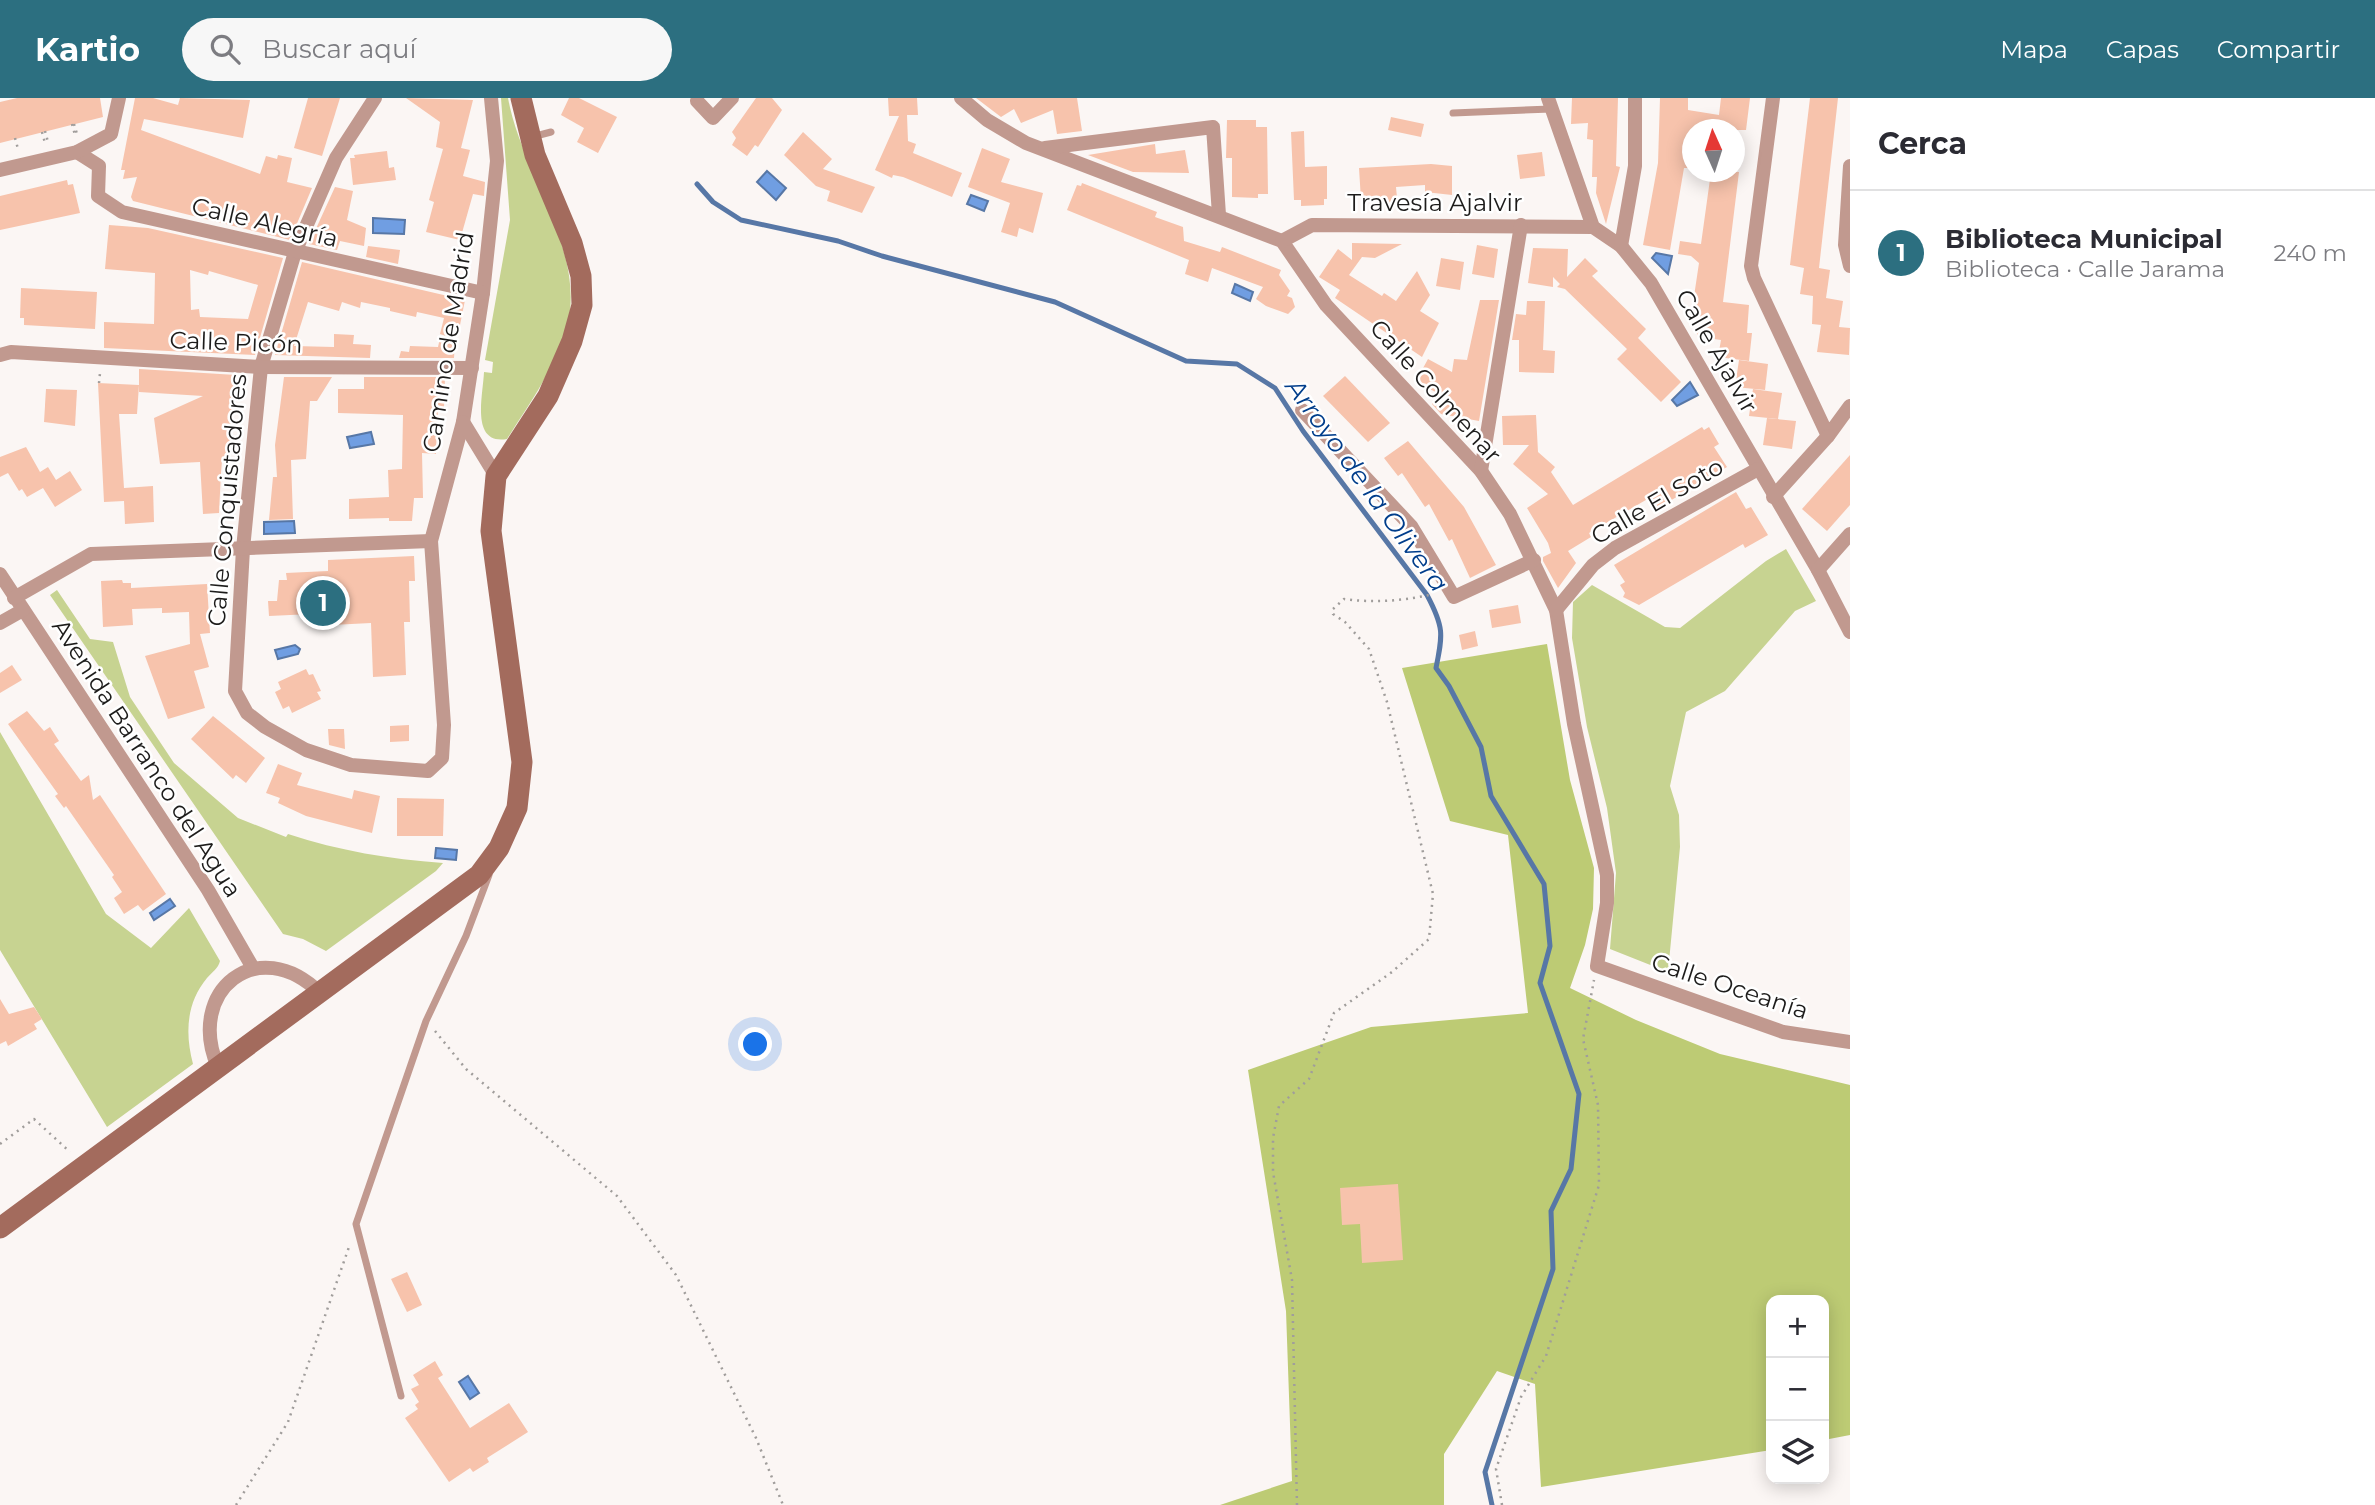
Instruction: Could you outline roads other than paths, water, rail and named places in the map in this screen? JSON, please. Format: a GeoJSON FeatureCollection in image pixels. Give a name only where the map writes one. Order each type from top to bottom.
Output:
{"type":"FeatureCollection","features":[{"type":"Feature","properties":{"kind":"street"},"geometry":{"type":"LineString","coordinates":[[77,142],[99,166],[111,134],[119,98]]}},
{"type":"Feature","properties":{"kind":"street","name":"Calle Conquistadores"},"geometry":{"type":"LineString","coordinates":[[375,98],[336,158],[295,252],[261,367],[243,549],[235,691],[247,713],[306,750],[351,765],[428,771],[442,758]]}},
{"type":"Feature","properties":{"kind":"street","name":"Camino de Madrid"},"geometry":{"type":"LineString","coordinates":[[442,758],[442,675],[431,541],[463,422],[483,293],[497,161],[491,98]]}},
{"type":"Feature","properties":{"kind":"street"},"geometry":{"type":"LineString","coordinates":[[0,1228],[480,875],[499,848],[517,808],[522,762],[491,531],[496,476],[548,396],[572,341],[582,305],[581,276],[572,243],[530,137],[521,98]]}},
{"type":"Feature","properties":{"kind":"street"},"geometry":{"type":"LineString","coordinates":[[696,101],[713,118],[732,98]]}},
{"type":"Feature","properties":{"kind":"street"},"geometry":{"type":"LineString","coordinates":[[961,98],[987,120],[1041,149],[1282,241]]}},
{"type":"Feature","properties":{"kind":"street"},"geometry":{"type":"LineString","coordinates":[[1621,246],[1635,166],[1636,98]]}},
{"type":"Feature","properties":{"kind":"street"},"geometry":{"type":"LineString","coordinates":[[1773,98],[1751,266],[1828,436]]}},
{"type":"Feature","properties":{"kind":"street"},"geometry":{"type":"LineString","coordinates":[[1550,103],[1593,226]]}},
{"type":"Feature","properties":{"kind":"street"},"geometry":{"type":"LineString","coordinates":[[1041,149],[1213,127],[1219,215]]}},
{"type":"Feature","properties":{"kind":"street"},"geometry":{"type":"LineString","coordinates":[[0,170],[77,142],[111,134]]}},
{"type":"Feature","properties":{"kind":"street","name":"Calle Alegría"},"geometry":{"type":"LineString","coordinates":[[99,166],[98,196],[122,212],[483,293]]}},
{"type":"Feature","properties":{"kind":"street"},"geometry":{"type":"LineString","coordinates":[[1850,166],[1845,245],[1850,266]]}},
{"type":"Feature","properties":{"kind":"street","name":"Travesía Ajalvir"},"geometry":{"type":"LineString","coordinates":[[1282,241],[1312,225],[1593,226]]}},
{"type":"Feature","properties":{"kind":"street"},"geometry":{"type":"LineString","coordinates":[[1480,471],[1521,225]]}},
{"type":"Feature","properties":{"kind":"street","name":"Calle Ajalvir"},"geometry":{"type":"LineString","coordinates":[[1593,226],[1621,246],[1651,283],[1773,497],[1818,570],[1850,632]]}},
{"type":"Feature","properties":{"kind":"street","name":"Calle Colmenar"},"geometry":{"type":"LineString","coordinates":[[1282,241],[1326,305],[1480,471],[1510,514],[1556,610],[1573,723],[1607,875],[1607,903],[1597,967]]}},
{"type":"Feature","properties":{"kind":"street","name":"Calle Picón"},"geometry":{"type":"LineString","coordinates":[[0,355],[11,352],[261,367],[472,368]]}},
{"type":"Feature","properties":{"kind":"street"},"geometry":{"type":"LineString","coordinates":[[1773,497],[1828,436],[1850,406]]}},
{"type":"Feature","properties":{"kind":"street"},"geometry":{"type":"LineString","coordinates":[[1302,410],[1411,526],[1454,597],[1534,560]]}},
{"type":"Feature","properties":{"kind":"street"},"geometry":{"type":"LineString","coordinates":[[463,422],[496,476]]}},
{"type":"Feature","properties":{"kind":"street","name":"Calle El Soto"},"geometry":{"type":"LineString","coordinates":[[1556,610],[1593,565],[1615,548],[1758,468]]}},
{"type":"Feature","properties":{"kind":"street"},"geometry":{"type":"LineString","coordinates":[[1818,570],[1850,534]]}},
{"type":"Feature","properties":{"kind":"street"},"geometry":{"type":"LineString","coordinates":[[0,623],[9,591],[91,554],[431,541]]}},
{"type":"Feature","properties":{"kind":"street","name":"Avenida Barranco del Agua"},"geometry":{"type":"LineString","coordinates":[[9,591],[208,890],[253,968]]}},
{"type":"Feature","properties":{"kind":"street"},"geometry":{"type":"LineString","coordinates":[[218,1067],[210,1049],[209,1021],[217,996],[230,979],[253,968],[275,966],[306,979],[320,993]]}},
{"type":"Feature","properties":{"kind":"street","name":"Calle Oceanía"},"geometry":{"type":"LineString","coordinates":[[1597,967],[1783,1032],[1850,1042]]}},
{"type":"Feature","properties":{"kind":"lane"},"geometry":{"type":"LineString","coordinates":[[1453,113],[1550,103]]}},
{"type":"Feature","properties":{"kind":"lane"},"geometry":{"type":"LineString","coordinates":[[530,137],[551,132]]}},
{"type":"Feature","properties":{"kind":"lane"},"geometry":{"type":"LineString","coordinates":[[401,1396],[356,1224],[426,1021],[466,936],[499,848]]}},
{"type":"Feature","properties":{"kind":"water"},"geometry":{"type":"Polygon","coordinates":[[[767,171],[786,188],[776,200],[757,182],[767,171]]]}},
{"type":"Feature","properties":{"kind":"water"},"geometry":{"type":"Polygon","coordinates":[[[971,195],[988,201],[984,211],[967,204],[971,195]]]}},
{"type":"Feature","properties":{"kind":"water"},"geometry":{"type":"Polygon","coordinates":[[[373,218],[405,220],[404,234],[373,233],[373,218]]]}},
{"type":"Feature","properties":{"kind":"water"},"geometry":{"type":"Polygon","coordinates":[[[1656,253],[1672,256],[1668,274],[1652,258],[1656,253]]]}},
{"type":"Feature","properties":{"kind":"water"},"geometry":{"type":"Polygon","coordinates":[[[1235,284],[1253,292],[1250,301],[1232,293],[1235,284]]]}},
{"type":"Feature","properties":{"kind":"water"},"geometry":{"type":"Polygon","coordinates":[[[1690,382],[1698,395],[1677,406],[1672,400],[1690,382]]]}},
{"type":"Feature","properties":{"kind":"water"},"geometry":{"type":"Polygon","coordinates":[[[371,432],[374,444],[350,448],[347,437],[371,432]]]}},
{"type":"Feature","properties":{"kind":"water"},"geometry":{"type":"Polygon","coordinates":[[[294,521],[295,533],[264,534],[264,522],[294,521]]]}},
{"type":"Feature","properties":{"kind":"water"},"geometry":{"type":"Polygon","coordinates":[[[295,645],[300,649],[298,654],[278,659],[275,650],[295,645]]]}},
{"type":"Feature","properties":{"kind":"water"},"geometry":{"type":"Polygon","coordinates":[[[436,848],[457,850],[456,860],[435,858],[436,848]]]}},
{"type":"Feature","properties":{"kind":"water"},"geometry":{"type":"Polygon","coordinates":[[[170,899],[175,906],[154,920],[150,913],[170,899]]]}},
{"type":"Feature","properties":{"kind":"water"},"geometry":{"type":"Polygon","coordinates":[[[468,1376],[479,1393],[470,1399],[459,1382],[468,1376]]]}},
{"type":"Feature","properties":{"kind":"waterway","name":"Arroyo de la Olivera"},"geometry":{"type":"LineString","coordinates":[[697,184],[713,202],[741,220],[838,241],[882,256],[1055,302],[1186,361],[1237,364],[1275,388],[1303,431],[1427,595],[1441,631],[1436,668],[1449,686],[1481,747],[1491,796],[1544,884],[1550,946],[1540,983],[1579,1094],[1571,1169],[1551,1211],[1553,1269],[1485,1472],[1492,1505]]}},
{"type":"Feature","properties":{"kind":"place","name":"Biblioteca Municipal"},"geometry":{"type":"Point","coordinates":[323,603]}}]}
